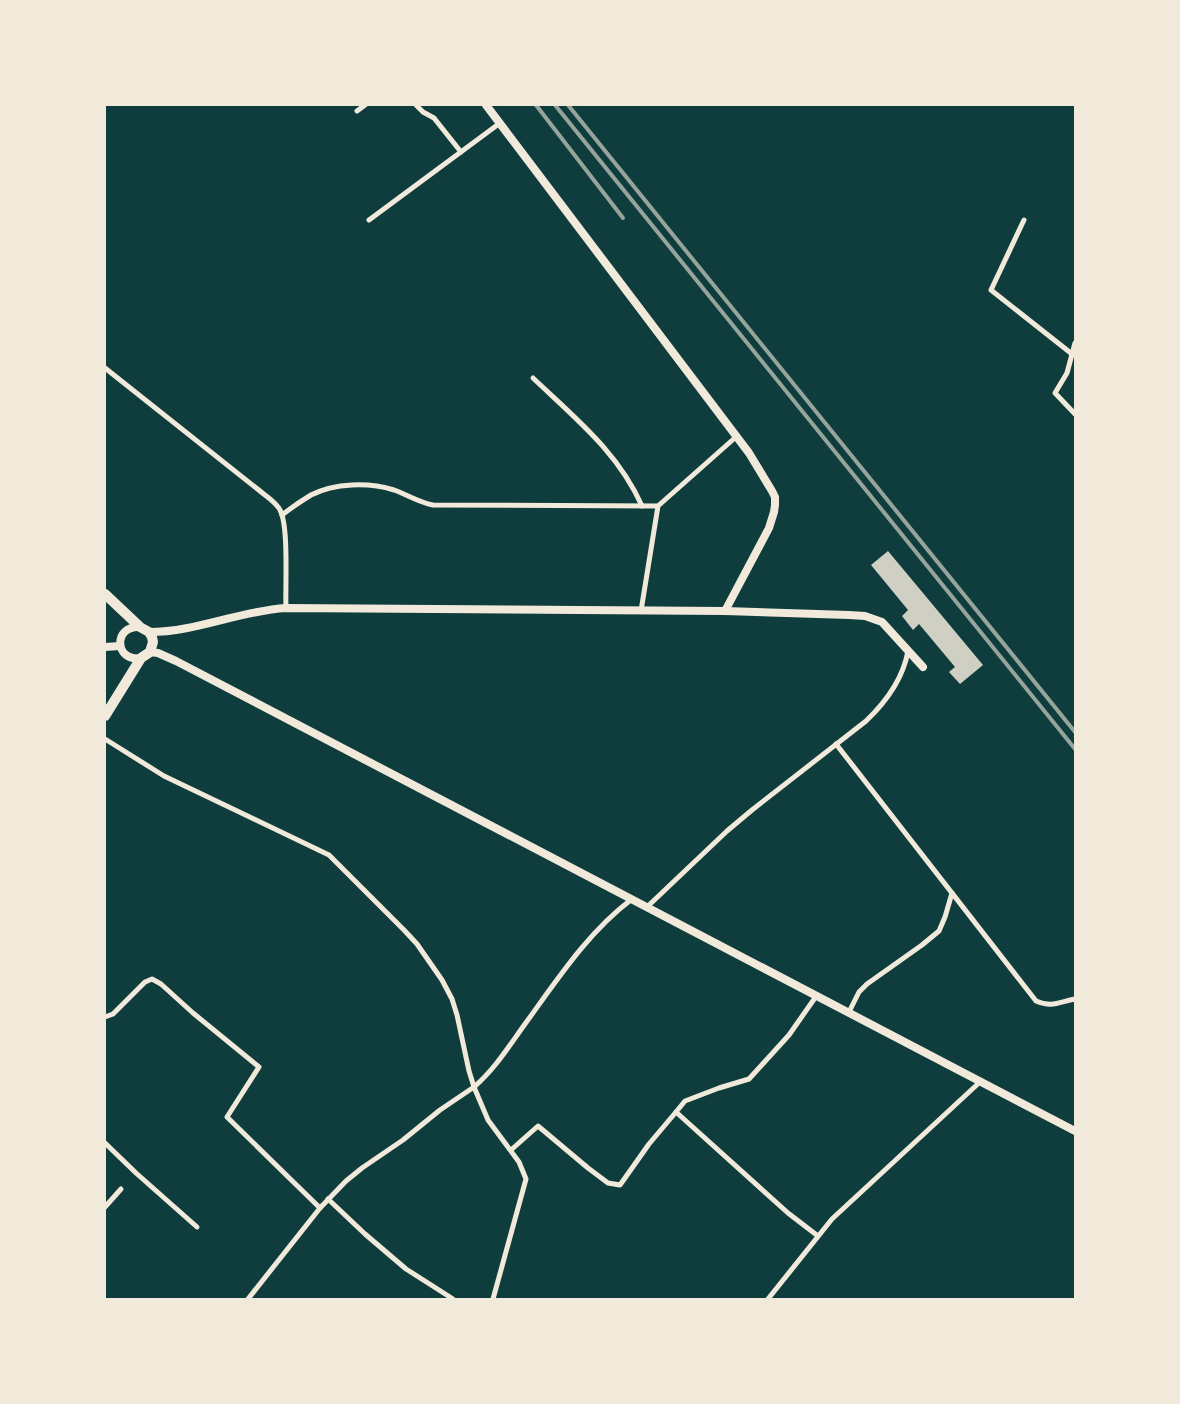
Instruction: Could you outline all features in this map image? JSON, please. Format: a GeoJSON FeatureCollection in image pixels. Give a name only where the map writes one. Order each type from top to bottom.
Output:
{"type":"FeatureCollection","features":[{"type":"Feature","properties":{"kind":"highway"},"geometry":{"type":"LineString","coordinates":[[105,594],[144,629],[153,642],[105,716]]}},
{"type":"Feature","properties":{"kind":"street"},"geometry":{"type":"LineString","coordinates":[[357,111],[365,105]]}},
{"type":"Feature","properties":{"kind":"street"},"geometry":{"type":"LineString","coordinates":[[416,105],[423,112],[434,118],[461,152]]}},
{"type":"Feature","properties":{"kind":"street"},"geometry":{"type":"LineString","coordinates":[[486,105],[750,453],[769,483],[775,498],[772,520],[724,612]]}},
{"type":"Feature","properties":{"kind":"street"},"geometry":{"type":"LineString","coordinates":[[369,220],[500,123]]}},
{"type":"Feature","properties":{"kind":"street"},"geometry":{"type":"LineString","coordinates":[[1024,220],[991,290],[1072,354]]}},
{"type":"Feature","properties":{"kind":"street"},"geometry":{"type":"LineString","coordinates":[[1075,343],[1067,373],[1055,393],[1075,414]]}},
{"type":"Feature","properties":{"kind":"street"},"geometry":{"type":"LineString","coordinates":[[105,368],[272,500],[280,510],[284,519],[285,532],[286,608]]}},
{"type":"Feature","properties":{"kind":"street"},"geometry":{"type":"LineString","coordinates":[[533,378],[597,438],[622,470],[642,506]]}},
{"type":"Feature","properties":{"kind":"street"},"geometry":{"type":"LineString","coordinates":[[641,611],[658,506],[737,436]]}},
{"type":"Feature","properties":{"kind":"street"},"geometry":{"type":"LineString","coordinates":[[282,515],[311,495],[331,488],[353,485],[376,486],[389,489],[403,493],[422,503],[433,505],[658,506]]}},
{"type":"Feature","properties":{"kind":"street"},"geometry":{"type":"LineString","coordinates":[[923,667],[882,622],[865,616],[724,612],[286,608],[254,612],[181,629],[129,628],[125,631],[120,641],[120,646],[126,655],[131,658],[158,652],[176,660],[1075,1131]]}},
{"type":"Feature","properties":{"kind":"street"},"geometry":{"type":"LineString","coordinates":[[105,647],[120,646]]}},
{"type":"Feature","properties":{"kind":"street"},"geometry":{"type":"LineString","coordinates":[[647,907],[727,831],[881,707],[898,681],[908,650]]}},
{"type":"Feature","properties":{"kind":"street"},"geometry":{"type":"LineString","coordinates":[[105,739],[164,776],[329,855],[422,950],[452,999],[469,1071],[488,1120],[520,1162],[526,1179],[494,1299]]}},
{"type":"Feature","properties":{"kind":"street"},"geometry":{"type":"LineString","coordinates":[[836,744],[1036,1000],[1044,1004],[1055,1004],[1075,999]]}},
{"type":"Feature","properties":{"kind":"street"},"geometry":{"type":"LineString","coordinates":[[848,1012],[859,992],[939,931],[952,893]]}},
{"type":"Feature","properties":{"kind":"street"},"geometry":{"type":"LineString","coordinates":[[248,1299],[320,1208],[362,1168],[403,1140],[485,1077],[596,931],[615,912],[632,899]]}},
{"type":"Feature","properties":{"kind":"street"},"geometry":{"type":"LineString","coordinates":[[105,1017],[113,1014],[145,982],[152,979],[259,1067],[227,1117],[320,1208]]}},
{"type":"Feature","properties":{"kind":"street"},"geometry":{"type":"LineString","coordinates":[[511,1150],[538,1126],[608,1183],[620,1185],[649,1144],[685,1102],[719,1088],[749,1079],[789,1035],[817,995]]}},
{"type":"Feature","properties":{"kind":"street"},"geometry":{"type":"LineString","coordinates":[[768,1299],[832,1219],[981,1081]]}},
{"type":"Feature","properties":{"kind":"street"},"geometry":{"type":"LineString","coordinates":[[676,1112],[788,1213],[818,1236]]}},
{"type":"Feature","properties":{"kind":"street"},"geometry":{"type":"LineString","coordinates":[[105,1143],[197,1227]]}},
{"type":"Feature","properties":{"kind":"street"},"geometry":{"type":"LineString","coordinates":[[105,1207],[121,1189]]}},
{"type":"Feature","properties":{"kind":"street"},"geometry":{"type":"LineString","coordinates":[[328,1200],[399,1264],[427,1284],[454,1299]]}},
{"type":"Feature","properties":{"kind":"building"},"geometry":{"type":"Polygon","coordinates":[[[888,551],[983,665],[960,684],[949,672],[955,667],[919,624],[913,630],[902,616],[908,610],[871,565],[888,551]]]}},
{"type":"Feature","properties":{"kind":"railway"},"geometry":{"type":"LineString","coordinates":[[536,105],[623,218]]}},
{"type":"Feature","properties":{"kind":"railway"},"geometry":{"type":"LineString","coordinates":[[555,105],[1075,749]]}},
{"type":"Feature","properties":{"kind":"railway"},"geometry":{"type":"LineString","coordinates":[[568,105],[1075,732]]}}]}
